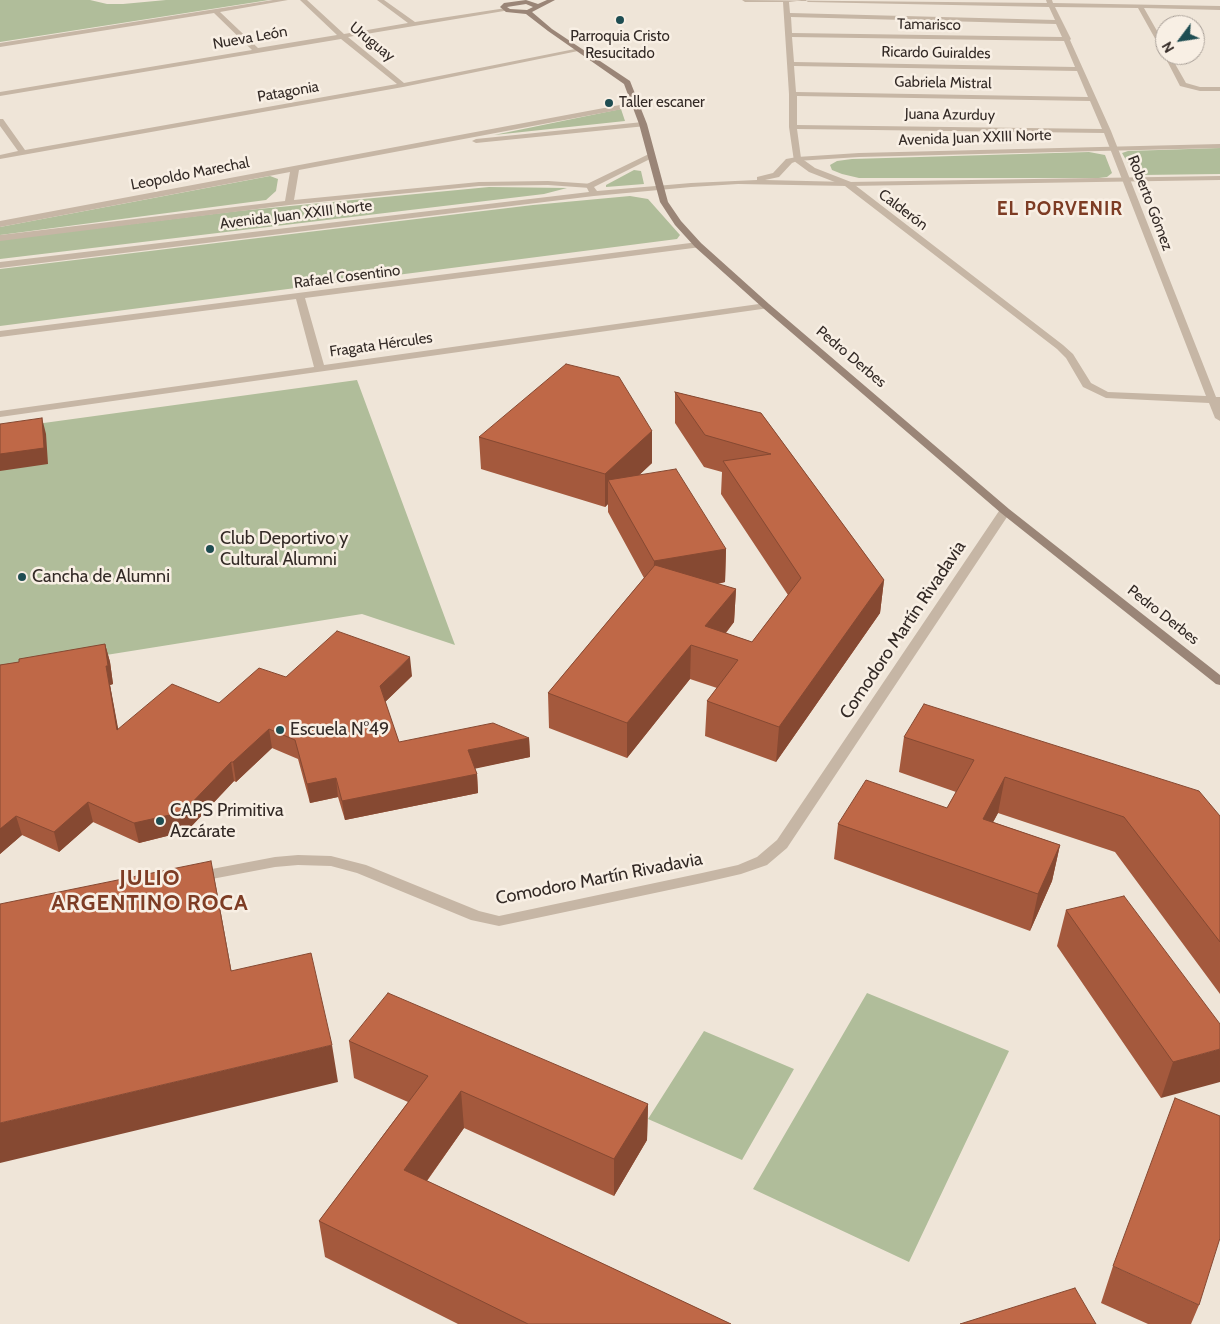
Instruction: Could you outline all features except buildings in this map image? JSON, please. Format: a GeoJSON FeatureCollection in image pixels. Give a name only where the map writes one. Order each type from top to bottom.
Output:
{"type":"FeatureCollection","features":[{"type":"Feature","properties":{"kind":"main road"},"geometry":{"type":"LineString","coordinates":[[500,0],[514,12],[528,12],[552,0]]}},
{"type":"Feature","properties":{"kind":"main road"},"geometry":{"type":"LineString","coordinates":[[505,6],[526,2],[538,7]]}},
{"type":"Feature","properties":{"kind":"main road","name":"Pedro Derbes"},"geometry":{"type":"LineString","coordinates":[[528,12],[626,82],[643,124],[664,202],[678,223],[698,245],[766,306],[1005,511],[1220,681]]}},
{"type":"Feature","properties":{"kind":"street"},"geometry":{"type":"LineString","coordinates":[[0,45],[285,0]]}},
{"type":"Feature","properties":{"kind":"street","name":"Uruguay"},"geometry":{"type":"LineString","coordinates":[[303,0],[342,36],[403,85]]}},
{"type":"Feature","properties":{"kind":"street"},"geometry":{"type":"LineString","coordinates":[[380,0],[413,24]]}},
{"type":"Feature","properties":{"kind":"street"},"geometry":{"type":"LineString","coordinates":[[745,0],[802,0]]}},
{"type":"Feature","properties":{"kind":"street"},"geometry":{"type":"LineString","coordinates":[[808,0],[1050,2],[1140,7],[1220,8]]}},
{"type":"Feature","properties":{"kind":"street"},"geometry":{"type":"LineString","coordinates":[[786,1],[786,15],[790,35],[793,126],[797,159]]}},
{"type":"Feature","properties":{"kind":"street","name":"Roberto Gómez"},"geometry":{"type":"LineString","coordinates":[[1050,2],[1068,39],[1128,181],[1149,242],[1216,400],[1220,418]]}},
{"type":"Feature","properties":{"kind":"street","name":"Nueva León"},"geometry":{"type":"LineString","coordinates":[[0,94],[413,24],[505,6]]}},
{"type":"Feature","properties":{"kind":"street"},"geometry":{"type":"LineString","coordinates":[[1140,7],[1155,33]]}},
{"type":"Feature","properties":{"kind":"street"},"geometry":{"type":"LineString","coordinates":[[215,12],[256,51]]}},
{"type":"Feature","properties":{"kind":"street"},"geometry":{"type":"LineString","coordinates":[[786,15],[1059,22]]}},
{"type":"Feature","properties":{"kind":"street","name":"Tamarisco"},"geometry":{"type":"LineString","coordinates":[[790,35],[1068,39]]}},
{"type":"Feature","properties":{"kind":"street","name":"Patagonia"},"geometry":{"type":"LineString","coordinates":[[0,157],[403,85],[580,50]]}},
{"type":"Feature","properties":{"kind":"street","name":"Ricardo Guiraldes"},"geometry":{"type":"LineString","coordinates":[[791,64],[1080,69]]}},
{"type":"Feature","properties":{"kind":"street"},"geometry":{"type":"LineString","coordinates":[[1173,65],[1183,84],[1200,89],[1220,89]]}},
{"type":"Feature","properties":{"kind":"street","name":"Gabriela Mistral"},"geometry":{"type":"LineString","coordinates":[[793,94],[1093,99]]}},
{"type":"Feature","properties":{"kind":"street","name":"Leopoldo Marechal"},"geometry":{"type":"LineString","coordinates":[[0,224],[636,104]]}},
{"type":"Feature","properties":{"kind":"street"},"geometry":{"type":"LineString","coordinates":[[0,121],[24,153]]}},
{"type":"Feature","properties":{"kind":"street","name":"Leopoldo Marechal"},"geometry":{"type":"LineString","coordinates":[[384,151],[643,124]]}},
{"type":"Feature","properties":{"kind":"street","name":"Juana Azurduy"},"geometry":{"type":"LineString","coordinates":[[793,126],[1107,131]]}},
{"type":"Feature","properties":{"kind":"street","name":"Avenida Juan XXIII Norte"},"geometry":{"type":"LineString","coordinates":[[738,182],[776,175],[789,162],[797,159],[859,155],[1220,146]]}},
{"type":"Feature","properties":{"kind":"street","name":"Avenida Juan XXIII Norte"},"geometry":{"type":"LineString","coordinates":[[0,238],[289,203],[479,184],[548,183],[592,190],[651,155]]}},
{"type":"Feature","properties":{"kind":"street","name":"Calderón"},"geometry":{"type":"LineString","coordinates":[[797,159],[812,170],[848,184],[1060,347],[1070,356],[1087,385],[1106,395],[1216,400]]}},
{"type":"Feature","properties":{"kind":"street"},"geometry":{"type":"LineString","coordinates":[[289,203],[295,168]]}},
{"type":"Feature","properties":{"kind":"street","name":"Avenida Juan XXIII Norte"},"geometry":{"type":"LineString","coordinates":[[0,264],[592,190],[661,188],[738,182],[848,184],[1128,181],[1220,178]]}},
{"type":"Feature","properties":{"kind":"street","name":"Rafael Cosentino"},"geometry":{"type":"LineString","coordinates":[[0,334],[698,245]]}},
{"type":"Feature","properties":{"kind":"street"},"geometry":{"type":"LineString","coordinates":[[300,297],[320,369]]}},
{"type":"Feature","properties":{"kind":"street","name":"Fragata Hércules"},"geometry":{"type":"LineString","coordinates":[[0,414],[766,306]]}},
{"type":"Feature","properties":{"kind":"street","name":"Comodoro Martín Rivadavia"},"geometry":{"type":"LineString","coordinates":[[178,881],[275,862],[298,860],[331,862],[361,869],[476,916],[499,920],[702,878],[742,869],[762,861],[782,844],[1005,511]]}},
{"type":"Feature","properties":{"kind":"green space"},"geometry":{"type":"Polygon","coordinates":[[[0,0],[90,0],[107,4],[123,4],[166,0],[269,0],[0,42],[0,0]]]}},
{"type":"Feature","properties":{"kind":"green space"},"geometry":{"type":"Polygon","coordinates":[[[621,109],[625,121],[494,135],[621,109]]]}},
{"type":"Feature","properties":{"kind":"green space"},"geometry":{"type":"Polygon","coordinates":[[[1220,148],[1220,174],[1139,175],[1133,172],[1122,153],[1128,151],[1220,148]]]}},
{"type":"Feature","properties":{"kind":"green space"},"geometry":{"type":"Polygon","coordinates":[[[1089,152],[1105,155],[1112,173],[1107,177],[1099,178],[859,178],[832,170],[830,165],[837,161],[852,159],[1089,152]]]}},
{"type":"Feature","properties":{"kind":"green space"},"geometry":{"type":"Polygon","coordinates":[[[634,170],[641,171],[644,184],[606,187],[606,185],[634,170]]]}},
{"type":"Feature","properties":{"kind":"green space"},"geometry":{"type":"Polygon","coordinates":[[[270,176],[278,179],[276,191],[266,200],[0,235],[0,227],[270,176]]]}},
{"type":"Feature","properties":{"kind":"green space"},"geometry":{"type":"Polygon","coordinates":[[[489,187],[567,188],[544,194],[0,259],[0,240],[238,211],[489,187]]]}},
{"type":"Feature","properties":{"kind":"green space"},"geometry":{"type":"Polygon","coordinates":[[[630,196],[648,199],[680,235],[677,239],[0,326],[0,269],[533,205],[630,196]]]}},
{"type":"Feature","properties":{"kind":"green space","name":"Club Deportivo y Cultural Alumni"},"geometry":{"type":"Polygon","coordinates":[[[357,380],[455,645],[362,614],[0,672],[0,429],[357,380]]]}},
{"type":"Feature","properties":{"kind":"green space"},"geometry":{"type":"Polygon","coordinates":[[[867,993],[1009,1051],[909,1262],[753,1189],[867,993]]]}},
{"type":"Feature","properties":{"kind":"green space"},"geometry":{"type":"Polygon","coordinates":[[[704,1031],[794,1069],[742,1160],[648,1119],[704,1031]]]}},
{"type":"Feature","properties":{"kind":"place","name":"Parroquia Cristo Resucitado"},"geometry":{"type":"Point","coordinates":[620,20]}},
{"type":"Feature","properties":{"kind":"place","name":"Taller escaner"},"geometry":{"type":"Point","coordinates":[609,103]}},
{"type":"Feature","properties":{"kind":"place","name":"Club Deportivo y Cultural Alumni"},"geometry":{"type":"Point","coordinates":[210,549]}},
{"type":"Feature","properties":{"kind":"place","name":"Cancha de Alumni"},"geometry":{"type":"Point","coordinates":[22,577]}},
{"type":"Feature","properties":{"kind":"place","name":"Escuela N°49"},"geometry":{"type":"Point","coordinates":[280,730]}},
{"type":"Feature","properties":{"kind":"place","name":"CAPS Primitiva Azcárate"},"geometry":{"type":"Point","coordinates":[160,821]}},
{"type":"Feature","properties":{"kind":"district","name":"EL PORVENIR"},"geometry":{"type":"Point","coordinates":[1060,209]}},
{"type":"Feature","properties":{"kind":"district","name":"JULIO ARGENTINO ROCA"},"geometry":{"type":"Point","coordinates":[150,892]}}]}
